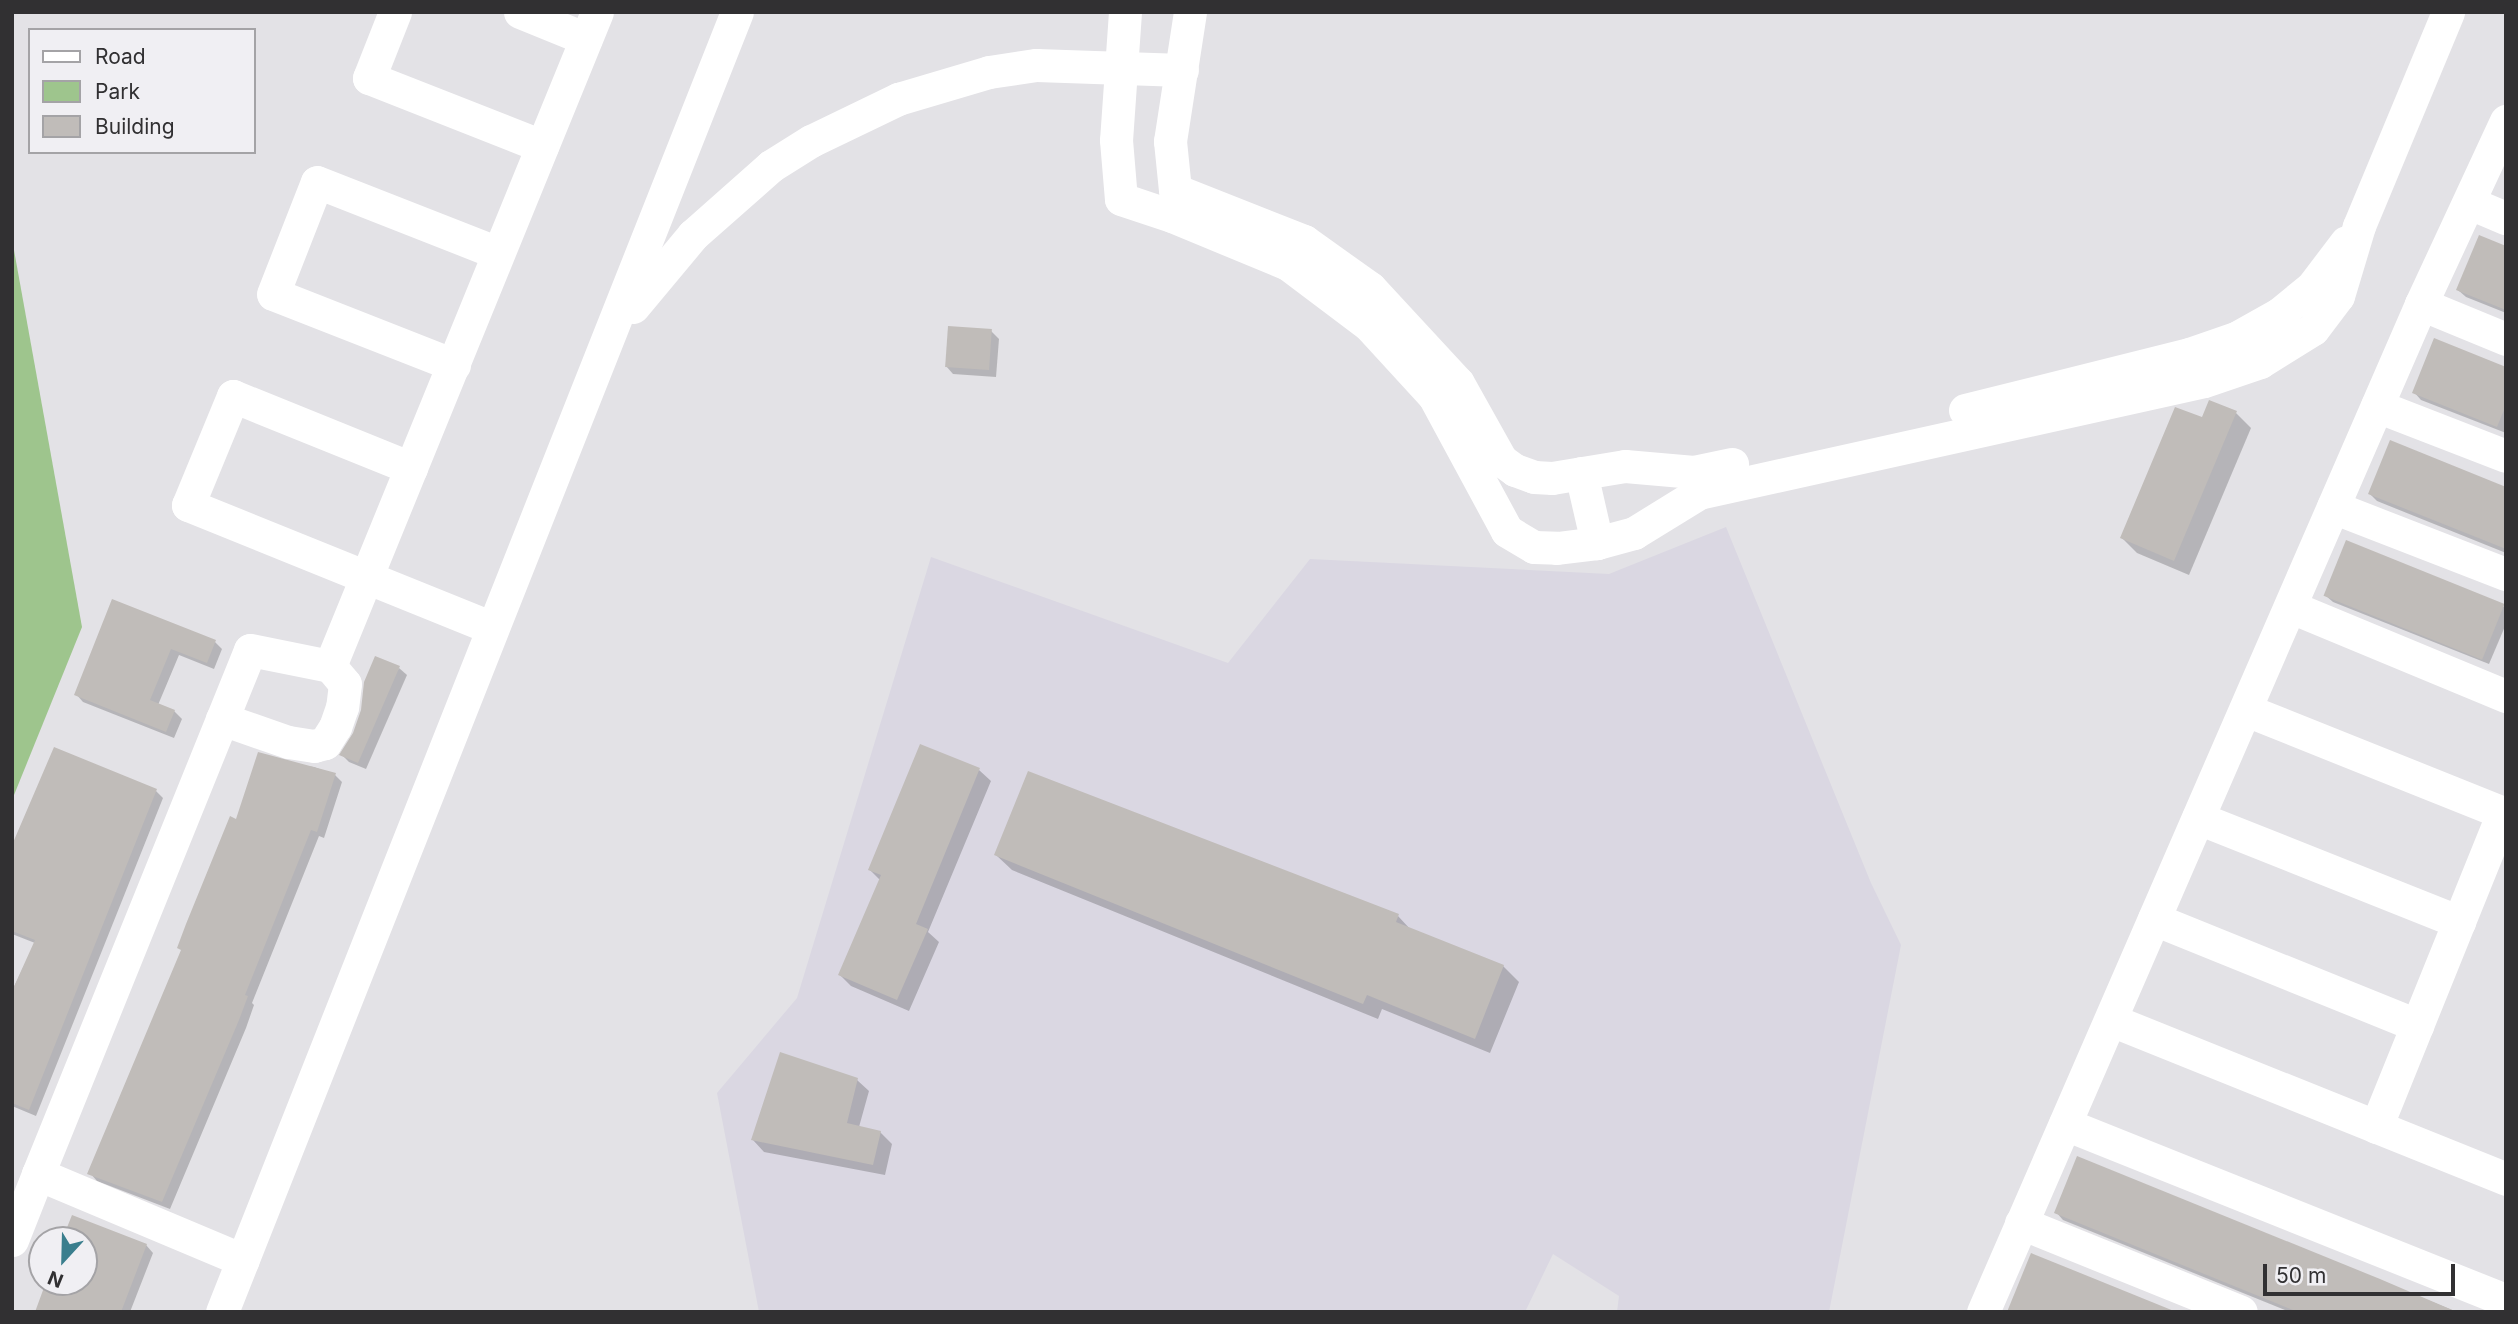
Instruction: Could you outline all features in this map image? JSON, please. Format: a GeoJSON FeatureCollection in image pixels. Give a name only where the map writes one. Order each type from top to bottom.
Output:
{"type":"FeatureCollection","features":[{"type":"Feature","properties":{"kind":"street"},"geometry":{"type":"LineString","coordinates":[[395,12],[369,78],[542,146]]}},
{"type":"Feature","properties":{"kind":"street"},"geometry":{"type":"LineString","coordinates":[[330,666],[592,25],[520,12]]}},
{"type":"Feature","properties":{"kind":"street"},"geometry":{"type":"LineString","coordinates":[[222,1312],[737,12]]}},
{"type":"Feature","properties":{"kind":"street"},"geometry":{"type":"LineString","coordinates":[[1125,12],[1116,140],[1121,199],[1172,216],[1288,264],[1369,325],[1434,396],[1507,531],[1534,547],[1557,548],[1597,543],[1634,533],[1699,493],[2009,411],[2189,354],[2238,337],[2279,314],[2312,287],[2358,226],[2448,12]]}},
{"type":"Feature","properties":{"kind":"street"},"geometry":{"type":"LineString","coordinates":[[1190,12],[1170,141],[1175,190],[1304,241],[1370,288],[1458,383],[1501,460],[1515,470],[1543,477],[1625,466],[1694,472],[2009,411]]}},
{"type":"Feature","properties":{"kind":"street"},"geometry":{"type":"LineString","coordinates":[[608,339],[657,275],[693,235],[771,166],[811,141],[898,99],[989,72],[1036,65],[1182,69]]}},
{"type":"Feature","properties":{"kind":"street"},"geometry":{"type":"LineString","coordinates":[[1983,1312],[2421,304],[2506,121]]}},
{"type":"Feature","properties":{"kind":"street"},"geometry":{"type":"LineString","coordinates":[[454,365],[273,294],[317,182],[498,253]]}},
{"type":"Feature","properties":{"kind":"street"},"geometry":{"type":"LineString","coordinates":[[2470,203],[2506,218]]}},
{"type":"Feature","properties":{"kind":"street"},"geometry":{"type":"LineString","coordinates":[[2421,304],[2506,339]]}},
{"type":"Feature","properties":{"kind":"street"},"geometry":{"type":"LineString","coordinates":[[411,468],[233,396],[188,505],[492,628]]}},
{"type":"Feature","properties":{"kind":"street"},"geometry":{"type":"LineString","coordinates":[[2377,406],[2506,456]]}},
{"type":"Feature","properties":{"kind":"street"},"geometry":{"type":"LineString","coordinates":[[1651,468],[1667,513]]}},
{"type":"Feature","properties":{"kind":"street"},"geometry":{"type":"LineString","coordinates":[[1581,473],[1597,543]]}},
{"type":"Feature","properties":{"kind":"street"},"geometry":{"type":"LineString","coordinates":[[2333,507],[2506,574]]}},
{"type":"Feature","properties":{"kind":"street"},"geometry":{"type":"LineString","coordinates":[[2291,607],[2506,696]]}},
{"type":"Feature","properties":{"kind":"street"},"geometry":{"type":"LineString","coordinates":[[12,1240],[38,1174],[222,719],[250,650],[330,666],[345,684],[342,707],[325,743],[314,746],[288,742],[222,719]]}},
{"type":"Feature","properties":{"kind":"street"},"geometry":{"type":"LineString","coordinates":[[2246,710],[2504,813],[2376,1127]]}},
{"type":"Feature","properties":{"kind":"street"},"geometry":{"type":"LineString","coordinates":[[2198,818],[2459,922]]}},
{"type":"Feature","properties":{"kind":"street"},"geometry":{"type":"LineString","coordinates":[[2154,919],[2417,1025]]}},
{"type":"Feature","properties":{"kind":"street"},"geometry":{"type":"LineString","coordinates":[[2111,1020],[2506,1180]]}},
{"type":"Feature","properties":{"kind":"street"},"geometry":{"type":"LineString","coordinates":[[2065,1124],[2506,1300]]}},
{"type":"Feature","properties":{"kind":"street"},"geometry":{"type":"LineString","coordinates":[[38,1174],[243,1260]]}},
{"type":"Feature","properties":{"kind":"street"},"geometry":{"type":"LineString","coordinates":[[2021,1223],[2241,1312]]}},
{"type":"Feature","properties":{"kind":"shaded area"},"geometry":{"type":"Polygon","coordinates":[[[1726,527],[1871,883],[1901,945],[1829,1312],[1617,1312],[1619,1296],[1553,1254],[1525,1312],[759,1312],[717,1093],[797,998],[931,557],[1228,663],[1310,559],[1609,574],[1726,527]]]}},
{"type":"Feature","properties":{"kind":"green space"},"geometry":{"type":"Polygon","coordinates":[[[12,239],[82,627],[12,800],[12,239]]]}},
{"type":"Feature","properties":{"kind":"building"},"geometry":{"type":"Polygon","coordinates":[[[2479,235],[2506,246],[2506,310],[2456,290],[2479,235]]]}},
{"type":"Feature","properties":{"kind":"building"},"geometry":{"type":"Polygon","coordinates":[[[948,326],[992,329],[989,370],[945,367],[948,326]]]}},
{"type":"Feature","properties":{"kind":"building"},"geometry":{"type":"Polygon","coordinates":[[[2434,338],[2506,367],[2506,405],[2497,427],[2412,393],[2434,338]]]}},
{"type":"Feature","properties":{"kind":"building"},"geometry":{"type":"Polygon","coordinates":[[[2209,400],[2237,411],[2174,561],[2120,538],[2175,407],[2202,417],[2209,400]]]}},
{"type":"Feature","properties":{"kind":"building"},"geometry":{"type":"Polygon","coordinates":[[[2390,440],[2506,487],[2506,549],[2368,494],[2390,440]]]}},
{"type":"Feature","properties":{"kind":"building"},"geometry":{"type":"Polygon","coordinates":[[[2346,540],[2505,604],[2482,660],[2324,596],[2346,540]]]}},
{"type":"Feature","properties":{"kind":"building"},"geometry":{"type":"Polygon","coordinates":[[[112,599],[216,640],[207,663],[171,649],[150,700],[175,710],[166,732],[74,695],[112,599]]]}},
{"type":"Feature","properties":{"kind":"building"},"geometry":{"type":"Polygon","coordinates":[[[375,656],[400,666],[358,763],[339,755],[353,733],[361,710],[364,682],[375,656]]]}},
{"type":"Feature","properties":{"kind":"building"},"geometry":{"type":"Polygon","coordinates":[[[920,744],[980,768],[916,924],[928,929],[897,1000],[838,975],[881,875],[868,870],[920,744]]]}},
{"type":"Feature","properties":{"kind":"building"},"geometry":{"type":"Polygon","coordinates":[[[54,747],[157,789],[29,1110],[12,1103],[12,991],[35,940],[12,931],[12,845],[54,747]]]}},
{"type":"Feature","properties":{"kind":"building"},"geometry":{"type":"Polygon","coordinates":[[[258,752],[336,773],[317,832],[311,830],[245,995],[248,996],[239,1020],[162,1202],[87,1174],[181,950],[177,948],[230,816],[236,819],[258,752]]]}},
{"type":"Feature","properties":{"kind":"building"},"geometry":{"type":"Polygon","coordinates":[[[1028,771],[1399,914],[1396,922],[1504,965],[1475,1039],[1367,995],[1363,1004],[994,855],[1028,771]]]}},
{"type":"Feature","properties":{"kind":"building"},"geometry":{"type":"Polygon","coordinates":[[[780,1052],[858,1078],[847,1123],[881,1131],[873,1165],[751,1140],[780,1052]]]}},
{"type":"Feature","properties":{"kind":"building"},"geometry":{"type":"Polygon","coordinates":[[[2077,1156],[2457,1312],[2298,1312],[2054,1213],[2077,1156]]]}},
{"type":"Feature","properties":{"kind":"building"},"geometry":{"type":"Polygon","coordinates":[[[72,1215],[147,1244],[121,1312],[35,1312],[41,1296],[98,1296],[98,1226],[68,1226],[72,1215]]]}},
{"type":"Feature","properties":{"kind":"building"},"geometry":{"type":"Polygon","coordinates":[[[2031,1253],[2174,1311],[2174,1312],[2007,1312],[2031,1253]]]}}]}
